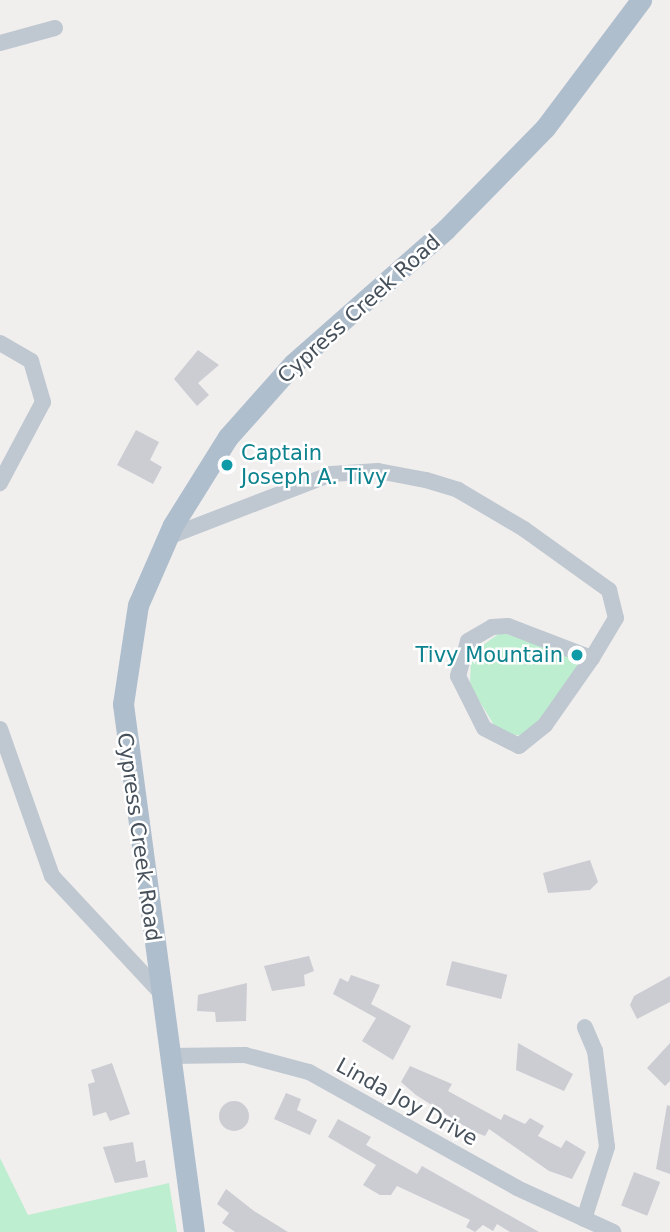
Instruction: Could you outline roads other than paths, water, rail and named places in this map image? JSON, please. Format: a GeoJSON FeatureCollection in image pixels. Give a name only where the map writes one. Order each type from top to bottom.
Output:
{"type":"FeatureCollection","features":[{"type":"Feature","properties":{"kind":"main road","name":"Cypress Creek Road"},"geometry":{"type":"LineString","coordinates":[[194,1232],[122,704],[138,605],[168,537],[228,437],[293,364],[446,229],[545,128],[641,0]]}},
{"type":"Feature","properties":{"kind":"street"},"geometry":{"type":"LineString","coordinates":[[0,43],[55,28]]}},
{"type":"Feature","properties":{"kind":"street"},"geometry":{"type":"LineString","coordinates":[[0,343],[32,361],[43,402],[0,483]]}},
{"type":"Feature","properties":{"kind":"street"},"geometry":{"type":"LineString","coordinates":[[168,537],[331,474],[378,471],[426,480],[458,490],[524,529],[610,590],[616,618],[592,657],[545,725],[519,746],[484,727],[458,676],[462,649],[492,627],[523,630],[592,657]]}},
{"type":"Feature","properties":{"kind":"street"},"geometry":{"type":"LineString","coordinates":[[0,729],[52,876],[160,992]]}},
{"type":"Feature","properties":{"kind":"street"},"geometry":{"type":"LineString","coordinates":[[584,1219],[607,1147],[595,1051],[585,1027]]}},
{"type":"Feature","properties":{"kind":"street","name":"Linda Joy Drive"},"geometry":{"type":"LineString","coordinates":[[169,1056],[245,1055],[309,1072],[613,1232]]}},
{"type":"Feature","properties":{"kind":"place","name":"Captain Joseph A. Tivy"},"geometry":{"type":"Point","coordinates":[227,465]}},
{"type":"Feature","properties":{"kind":"place","name":"Tivy Mountain"},"geometry":{"type":"Point","coordinates":[577,655]}}]}
